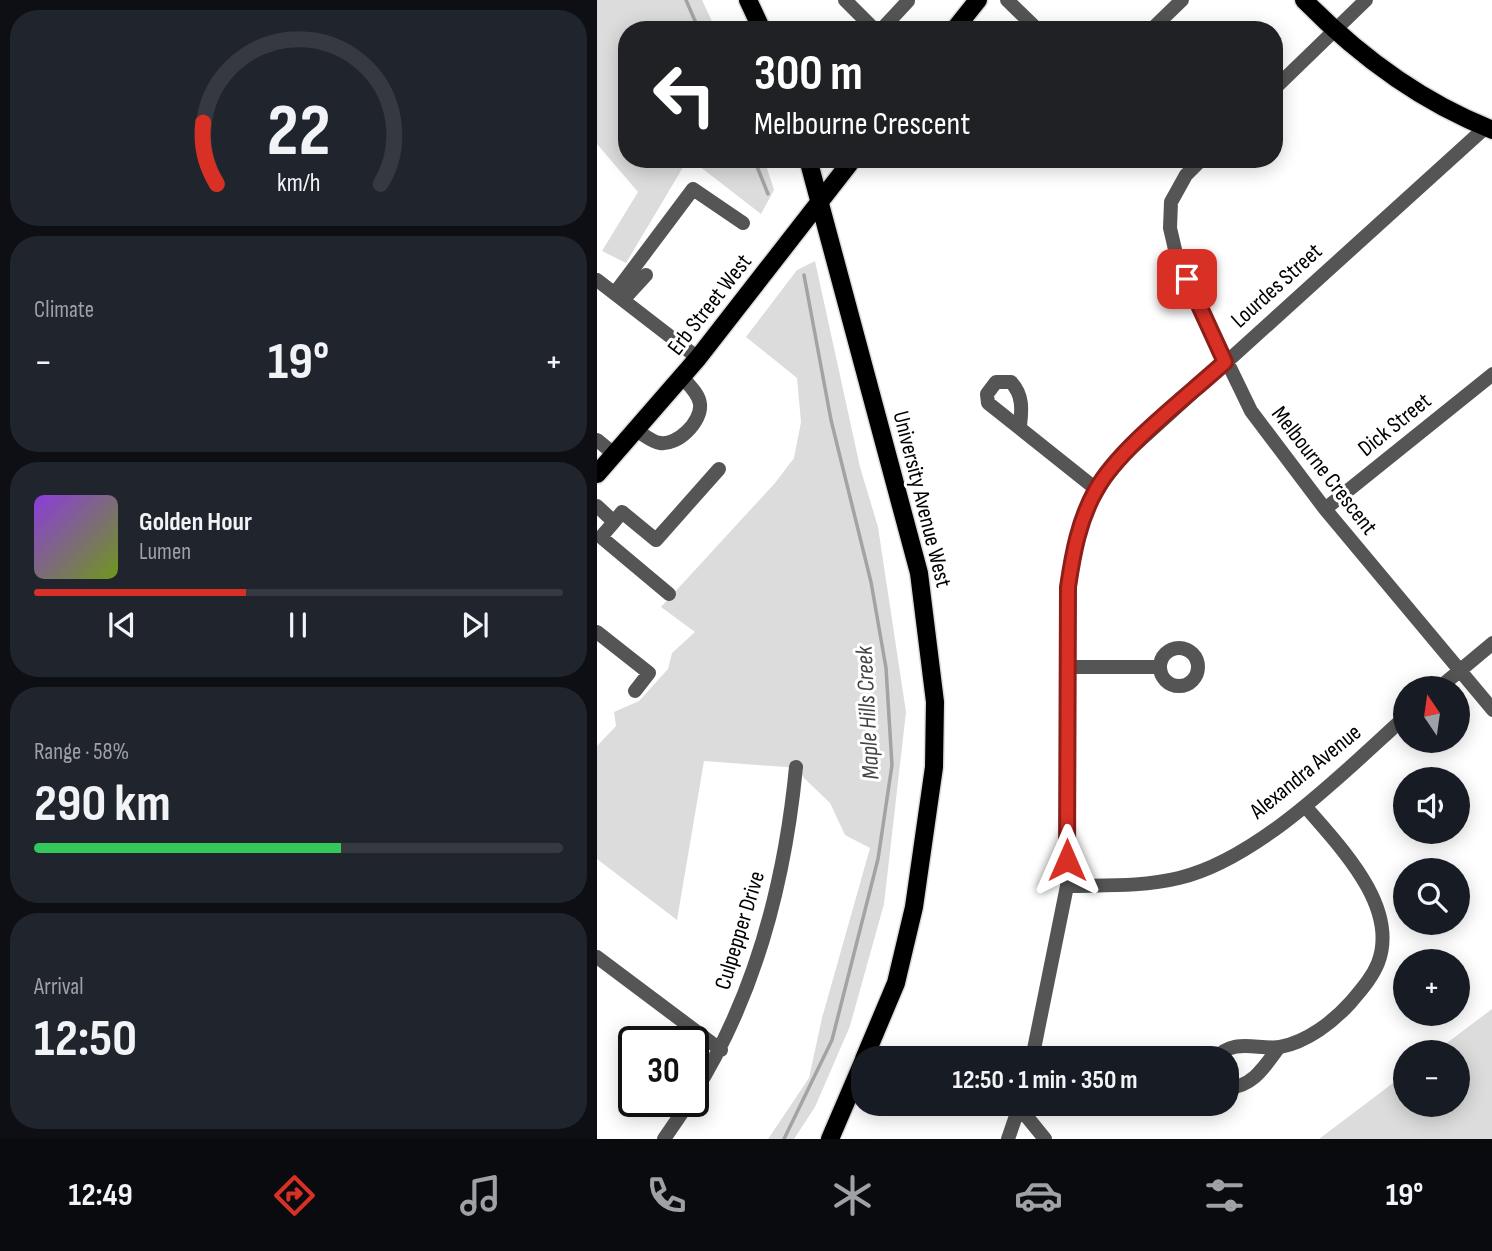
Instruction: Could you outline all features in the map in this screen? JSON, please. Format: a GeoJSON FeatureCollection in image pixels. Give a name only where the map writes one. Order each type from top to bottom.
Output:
{"type":"FeatureCollection","features":[{"type":"Feature","properties":{"kind":"main road"},"geometry":{"type":"LineString","coordinates":[[748,0],[758,21]]}},
{"type":"Feature","properties":{"kind":"main road"},"geometry":{"type":"LineString","coordinates":[[964,21],[978,0]]}},
{"type":"Feature","properties":{"kind":"main road"},"geometry":{"type":"LineString","coordinates":[[1303,0],[1334,30],[1401,82],[1489,128]]}},
{"type":"Feature","properties":{"kind":"main road","name":"University Avenue West"},"geometry":{"type":"LineString","coordinates":[[811,168],[919,572],[935,702],[934,767],[914,907],[896,983],[870,1046]]}},
{"type":"Feature","properties":{"kind":"main road","name":"Erb Street West"},"geometry":{"type":"LineString","coordinates":[[597,474],[698,358],[846,168]]}},
{"type":"Feature","properties":{"kind":"main road","name":"University Avenue West"},"geometry":{"type":"LineString","coordinates":[[830,1139],[851,1090]]}},
{"type":"Feature","properties":{"kind":"street"},"geometry":{"type":"LineString","coordinates":[[845,0],[866,21]]}},
{"type":"Feature","properties":{"kind":"street"},"geometry":{"type":"LineString","coordinates":[[1007,0],[1029,21]]}},
{"type":"Feature","properties":{"kind":"street"},"geometry":{"type":"LineString","coordinates":[[1160,21],[1182,0]]}},
{"type":"Feature","properties":{"kind":"street"},"geometry":{"type":"LineString","coordinates":[[1283,80],[1366,0]]}},
{"type":"Feature","properties":{"kind":"street"},"geometry":{"type":"LineString","coordinates":[[890,21],[909,1]]}},
{"type":"Feature","properties":{"kind":"street","name":"Lourdes Street"},"geometry":{"type":"LineString","coordinates":[[1035,1046],[1067,886],[1068,587],[1083,516],[1096,489],[1113,465],[1225,362],[1489,128]]}},
{"type":"Feature","properties":{"kind":"street","name":"Melbourne Crescent"},"geometry":{"type":"LineString","coordinates":[[1193,168],[1186,175],[1172,202],[1170,228],[1177,258],[1251,411],[1325,509],[1492,710]]}},
{"type":"Feature","properties":{"kind":"street"},"geometry":{"type":"LineString","coordinates":[[619,297],[693,189],[743,223]]}},
{"type":"Feature","properties":{"kind":"street"},"geometry":{"type":"LineString","coordinates":[[619,297],[646,275]]}},
{"type":"Feature","properties":{"kind":"street"},"geometry":{"type":"LineString","coordinates":[[597,280],[698,358]]}},
{"type":"Feature","properties":{"kind":"street","name":"Dick Street"},"geometry":{"type":"LineString","coordinates":[[1325,509],[1492,374]]}},
{"type":"Feature","properties":{"kind":"street"},"geometry":{"type":"LineString","coordinates":[[637,430],[656,443],[666,444],[679,438],[692,426],[700,404],[697,395],[682,377]]}},
{"type":"Feature","properties":{"kind":"street"},"geometry":{"type":"LineString","coordinates":[[1020,426],[1096,489]]}},
{"type":"Feature","properties":{"kind":"street"},"geometry":{"type":"LineString","coordinates":[[597,440],[614,454]]}},
{"type":"Feature","properties":{"kind":"street"},"geometry":{"type":"LineString","coordinates":[[669,594],[601,537],[622,512],[656,540],[719,469]]}},
{"type":"Feature","properties":{"kind":"street"},"geometry":{"type":"LineString","coordinates":[[597,506],[614,522]]}},
{"type":"Feature","properties":{"kind":"street"},"geometry":{"type":"LineString","coordinates":[[597,632],[649,673],[635,691]]}},
{"type":"Feature","properties":{"kind":"street"},"geometry":{"type":"LineString","coordinates":[[1452,676],[1492,643]]}},
{"type":"Feature","properties":{"kind":"street"},"geometry":{"type":"LineString","coordinates":[[1067,667],[1160,667]]}},
{"type":"Feature","properties":{"kind":"street","name":"Alexandra Avenue"},"geometry":{"type":"LineString","coordinates":[[1067,886],[1147,884],[1182,877],[1216,864],[1305,806],[1393,728]]}},
{"type":"Feature","properties":{"kind":"street","name":"Culpepper Drive"},"geometry":{"type":"LineString","coordinates":[[709,1069],[721,1050],[743,996],[775,896],[789,830],[795,767]]}},
{"type":"Feature","properties":{"kind":"street"},"geometry":{"type":"LineString","coordinates":[[1238,1046],[1279,1047],[1310,1036],[1347,1006],[1372,975],[1379,961],[1382,941],[1380,921],[1365,884],[1305,806]]}},
{"type":"Feature","properties":{"kind":"street"},"geometry":{"type":"LineString","coordinates":[[597,957],[721,1050]]}},
{"type":"Feature","properties":{"kind":"street"},"geometry":{"type":"LineString","coordinates":[[1239,1085],[1250,1082],[1262,1071],[1279,1047]]}},
{"type":"Feature","properties":{"kind":"street"},"geometry":{"type":"LineString","coordinates":[[1008,1139],[1016,1116]]}},
{"type":"Feature","properties":{"kind":"street"},"geometry":{"type":"LineString","coordinates":[[1027,1116],[1045,1139]]}},
{"type":"Feature","properties":{"kind":"street"},"geometry":{"type":"LineString","coordinates":[[664,1139],[679,1117]]}},
{"type":"Feature","properties":{"kind":"shaded area"},"geometry":{"type":"Polygon","coordinates":[[[597,0],[702,0],[712,21],[618,21],[618,168],[683,168],[626,263],[602,251],[638,192],[597,144],[597,0]]]}},
{"type":"Feature","properties":{"kind":"shaded area"},"geometry":{"type":"Polygon","coordinates":[[[702,168],[767,168],[774,190],[761,214],[702,168]]]}},
{"type":"Feature","properties":{"kind":"shaded area"},"geometry":{"type":"Polygon","coordinates":[[[815,261],[860,467],[878,527],[906,712],[884,904],[850,1026],[815,1107],[794,1139],[768,1139],[809,1078],[822,1018],[870,848],[845,835],[830,803],[804,778],[798,768],[704,761],[677,920],[597,859],[597,746],[616,726],[614,712],[639,701],[668,669],[672,653],[695,632],[661,607],[775,483],[794,458],[801,422],[797,378],[746,337],[797,270],[815,261]]]}},
{"type":"Feature","properties":{"kind":"shaded area"},"geometry":{"type":"Polygon","coordinates":[[[1492,1009],[1492,1139],[1319,1139],[1393,1083],[1393,1117],[1470,1117],[1470,1040],[1451,1040],[1492,1009]]]}},
{"type":"Feature","properties":{"kind":"waterway","name":"Maple Hills Creek"},"geometry":{"type":"LineString","coordinates":[[686,0],[695,21]]}},
{"type":"Feature","properties":{"kind":"waterway","name":"Maple Hills Creek"},"geometry":{"type":"LineString","coordinates":[[758,168],[768,194]]}},
{"type":"Feature","properties":{"kind":"waterway","name":"Maple Hills Creek"},"geometry":{"type":"LineString","coordinates":[[784,1139],[832,1040],[878,859],[892,765],[886,668],[871,582],[831,420],[804,275]]}},
{"type":"Feature","properties":{"kind":"route"},"geometry":{"type":"LineString","coordinates":[[1067,860],[1068,587],[1074,552],[1083,516],[1096,489],[1113,465],[1225,362],[1187,279]]}}]}
